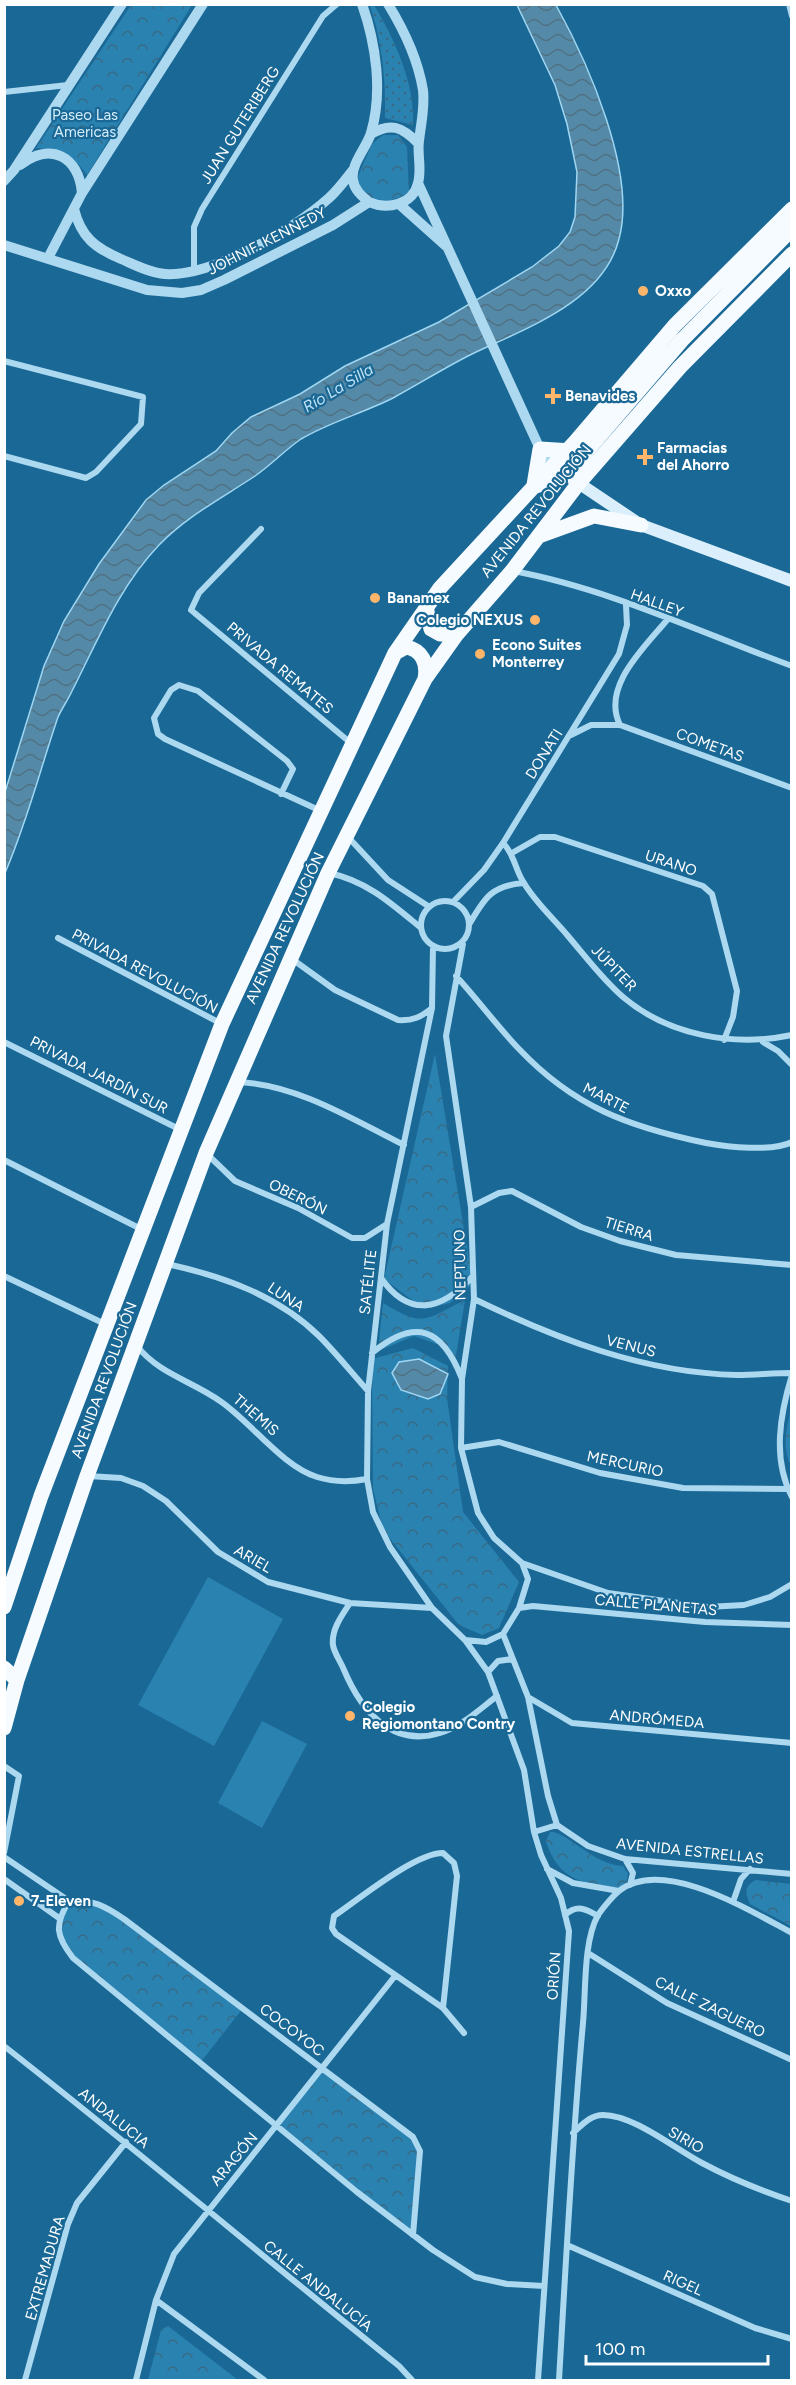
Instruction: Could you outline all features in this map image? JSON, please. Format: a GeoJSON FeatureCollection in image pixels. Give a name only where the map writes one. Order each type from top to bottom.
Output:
{"type":"FeatureCollection","features":[{"type":"Feature","properties":{"kind":"main road","name":"AVENIDA REVOLUCIÓN"},"geometry":{"type":"LineString","coordinates":[[566,474],[566,452],[675,326],[792,209]]}},
{"type":"Feature","properties":{"kind":"main road"},"geometry":{"type":"LineString","coordinates":[[533,487],[566,474],[682,339],[792,229]]}},
{"type":"Feature","properties":{"kind":"main road","name":"AVENIDA REVOLUCIÓN"},"geometry":{"type":"LineString","coordinates":[[4,1728],[17,1680],[87,1476],[206,1153],[328,873],[425,679],[457,634],[539,536],[566,474],[680,367],[792,254]]}},
{"type":"Feature","properties":{"kind":"main road"},"geometry":{"type":"LineString","coordinates":[[533,487],[540,449],[566,452],[591,443]]}},
{"type":"Feature","properties":{"kind":"main road"},"geometry":{"type":"LineString","coordinates":[[566,474],[641,525]]}},
{"type":"Feature","properties":{"kind":"main road","name":"AVENIDA REVOLUCIÓN"},"geometry":{"type":"LineString","coordinates":[[4,1607],[41,1496],[222,1024],[395,653],[440,588],[533,487]]}},
{"type":"Feature","properties":{"kind":"main road"},"geometry":{"type":"LineString","coordinates":[[539,536],[594,516],[641,525],[792,580]]}},
{"type":"Feature","properties":{"kind":"main road"},"geometry":{"type":"LineString","coordinates":[[426,607],[431,630],[440,634],[457,634]]}},
{"type":"Feature","properties":{"kind":"main road"},"geometry":{"type":"LineString","coordinates":[[395,653],[406,647],[419,654],[426,666],[425,679]]}},
{"type":"Feature","properties":{"kind":"main road"},"geometry":{"type":"LineString","coordinates":[[4,1668],[17,1680]]}},
{"type":"Feature","properties":{"kind":"street"},"geometry":{"type":"LineString","coordinates":[[4,181],[14,170],[122,4]]}},
{"type":"Feature","properties":{"kind":"street"},"geometry":{"type":"LineString","coordinates":[[48,258],[82,193],[203,4]]}},
{"type":"Feature","properties":{"kind":"street","name":"JUAN GUTERIBERG"},"geometry":{"type":"LineString","coordinates":[[194,270],[194,227],[202,209],[323,16],[337,4]]}},
{"type":"Feature","properties":{"kind":"street"},"geometry":{"type":"LineString","coordinates":[[362,4],[372,36],[377,76],[371,134],[353,170],[356,188],[369,202],[384,207],[399,204],[413,192],[418,183]]}},
{"type":"Feature","properties":{"kind":"street"},"geometry":{"type":"LineString","coordinates":[[388,4],[408,42],[423,91],[424,112],[418,142],[418,183],[454,264],[504,366],[540,449],[566,474]]}},
{"type":"Feature","properties":{"kind":"street"},"geometry":{"type":"LineString","coordinates":[[789,4],[792,16]]}},
{"type":"Feature","properties":{"kind":"street"},"geometry":{"type":"LineString","coordinates":[[4,92],[69,85]]}},
{"type":"Feature","properties":{"kind":"street"},"geometry":{"type":"LineString","coordinates":[[371,134],[380,128],[393,126],[400,128],[418,142]]}},
{"type":"Feature","properties":{"kind":"street"},"geometry":{"type":"LineString","coordinates":[[14,170],[34,156],[56,155],[69,160],[77,170],[82,193]]}},
{"type":"Feature","properties":{"kind":"street","name":"JOHN F. KENNEDY"},"geometry":{"type":"LineString","coordinates":[[74,209],[87,239],[104,252],[165,274],[194,270],[214,264],[283,230],[332,196],[353,170]]}},
{"type":"Feature","properties":{"kind":"street","name":"JOHN F. KENNEDY"},"geometry":{"type":"LineString","coordinates":[[4,245],[147,290],[192,291],[224,280],[333,225],[369,202]]}},
{"type":"Feature","properties":{"kind":"street"},"geometry":{"type":"LineString","coordinates":[[399,204],[447,246]]}},
{"type":"Feature","properties":{"kind":"street"},"geometry":{"type":"LineString","coordinates":[[4,361],[143,397],[141,424],[96,472],[86,477],[4,456]]}},
{"type":"Feature","properties":{"kind":"street","name":"PRIVADA REMATES"},"geometry":{"type":"LineString","coordinates":[[261,530],[199,593],[191,610],[353,745]]}},
{"type":"Feature","properties":{"kind":"street","name":"HALLEY"},"geometry":{"type":"LineString","coordinates":[[512,571],[536,576],[626,605],[792,666]]}},
{"type":"Feature","properties":{"kind":"street","name":"DONATI"},"geometry":{"type":"LineString","coordinates":[[453,902],[484,870],[503,843],[619,654],[627,625],[626,605]]}},
{"type":"Feature","properties":{"kind":"street"},"geometry":{"type":"LineString","coordinates":[[620,725],[614,704],[620,683],[637,656],[667,620]]}},
{"type":"Feature","properties":{"kind":"street"},"geometry":{"type":"LineString","coordinates":[[281,794],[293,769],[287,760],[198,691],[178,685],[171,690],[154,718],[158,734],[281,794],[321,811]]}},
{"type":"Feature","properties":{"kind":"street","name":"COMETAS"},"geometry":{"type":"LineString","coordinates":[[568,737],[591,725],[620,725],[792,788]]}},
{"type":"Feature","properties":{"kind":"street"},"geometry":{"type":"LineString","coordinates":[[348,837],[388,880],[428,906]]}},
{"type":"Feature","properties":{"kind":"street","name":"URANO"},"geometry":{"type":"LineString","coordinates":[[512,853],[540,837],[555,837],[703,886],[712,894],[737,991],[732,1017],[724,1040]]}},
{"type":"Feature","properties":{"kind":"street","name":"JÚPITER"},"geometry":{"type":"LineString","coordinates":[[503,843],[512,853],[523,883],[624,998],[664,1022],[724,1040],[762,1041],[792,1035]]}},
{"type":"Feature","properties":{"kind":"street"},"geometry":{"type":"LineString","coordinates":[[328,873],[353,880],[376,891],[421,928]]}},
{"type":"Feature","properties":{"kind":"street"},"geometry":{"type":"LineString","coordinates":[[470,923],[466,915],[453,902],[437,902],[428,906],[423,913],[421,928],[424,939],[433,946],[450,948],[463,944],[470,923],[491,893],[498,888],[523,883]]}},
{"type":"Feature","properties":{"kind":"street","name":"PRIVADA REVOLUCIÓN"},"geometry":{"type":"LineString","coordinates":[[58,938],[222,1024]]}},
{"type":"Feature","properties":{"kind":"street","name":"NEPTUNO"},"geometry":{"type":"LineString","coordinates":[[463,944],[446,1036],[446,1052],[471,1208],[474,1299],[462,1379],[461,1448],[478,1513],[494,1538],[522,1563]]}},
{"type":"Feature","properties":{"kind":"street","name":"SATÉLITE"},"geometry":{"type":"LineString","coordinates":[[432,1608],[390,1547],[373,1512],[367,1479],[368,1390],[387,1224],[432,1008],[433,946]]}},
{"type":"Feature","properties":{"kind":"street"},"geometry":{"type":"LineString","coordinates":[[290,957],[335,990],[398,1020],[409,1021],[421,1017],[432,1008]]}},
{"type":"Feature","properties":{"kind":"street","name":"MARTE"},"geometry":{"type":"LineString","coordinates":[[456,976],[519,1048],[556,1083],[622,1121],[659,1133],[723,1146],[777,1147],[792,1142]]}},
{"type":"Feature","properties":{"kind":"street"},"geometry":{"type":"LineString","coordinates":[[762,1041],[778,1051],[792,1065]]}},
{"type":"Feature","properties":{"kind":"street","name":"PRIVADA JARDÍN SUR"},"geometry":{"type":"LineString","coordinates":[[4,1042],[182,1130]]}},
{"type":"Feature","properties":{"kind":"street"},"geometry":{"type":"LineString","coordinates":[[235,1082],[260,1083],[326,1105],[404,1145]]}},
{"type":"Feature","properties":{"kind":"street","name":"OBERÓN"},"geometry":{"type":"LineString","coordinates":[[206,1153],[235,1181],[298,1208],[352,1238],[365,1238],[387,1224]]}},
{"type":"Feature","properties":{"kind":"street"},"geometry":{"type":"LineString","coordinates":[[4,1160],[143,1230]]}},
{"type":"Feature","properties":{"kind":"street","name":"TIERRA"},"geometry":{"type":"LineString","coordinates":[[471,1208],[500,1192],[512,1191],[581,1227],[620,1241],[676,1255],[792,1265]]}},
{"type":"Feature","properties":{"kind":"street","name":"LUNA"},"geometry":{"type":"LineString","coordinates":[[167,1264],[216,1275],[256,1292],[291,1314],[317,1335],[368,1390]]}},
{"type":"Feature","properties":{"kind":"street"},"geometry":{"type":"LineString","coordinates":[[4,1276],[106,1324]]}},
{"type":"Feature","properties":{"kind":"street"},"geometry":{"type":"LineString","coordinates":[[381,1278],[391,1292],[401,1299],[413,1305],[425,1306],[448,1298],[472,1277]]}},
{"type":"Feature","properties":{"kind":"street","name":"VENUS"},"geometry":{"type":"LineString","coordinates":[[474,1299],[529,1326],[613,1356],[680,1370],[736,1375],[792,1374]]}},
{"type":"Feature","properties":{"kind":"street"},"geometry":{"type":"LineString","coordinates":[[372,1353],[397,1335],[418,1331],[442,1344],[456,1363],[462,1379]]}},
{"type":"Feature","properties":{"kind":"street","name":"THEMIS"},"geometry":{"type":"LineString","coordinates":[[136,1346],[157,1367],[222,1402],[301,1469],[317,1477],[352,1482],[367,1479]]}},
{"type":"Feature","properties":{"kind":"street"},"geometry":{"type":"LineString","coordinates":[[792,1374],[783,1406],[779,1435],[787,1489],[792,1497]]}},
{"type":"Feature","properties":{"kind":"street","name":"MERCURIO"},"geometry":{"type":"LineString","coordinates":[[461,1448],[499,1442],[600,1473],[683,1488],[787,1489]]}},
{"type":"Feature","properties":{"kind":"street","name":"ARIEL"},"geometry":{"type":"LineString","coordinates":[[87,1476],[121,1478],[143,1486],[166,1501],[218,1552],[268,1582],[350,1603],[432,1608]]}},
{"type":"Feature","properties":{"kind":"street"},"geometry":{"type":"LineString","coordinates":[[465,1640],[486,1642],[503,1634],[519,1608],[528,1579],[522,1563]]}},
{"type":"Feature","properties":{"kind":"street","name":"CALLE PLANETAS"},"geometry":{"type":"LineString","coordinates":[[522,1563],[608,1593],[707,1607],[744,1605],[770,1597],[792,1584]]}},
{"type":"Feature","properties":{"kind":"street"},"geometry":{"type":"LineString","coordinates":[[350,1603],[334,1631],[333,1645],[363,1705],[387,1728],[400,1735],[440,1733],[458,1725],[497,1696]]}},
{"type":"Feature","properties":{"kind":"street","name":"CALLE PLANETAS"},"geometry":{"type":"LineString","coordinates":[[519,1608],[533,1605],[705,1622],[792,1625]]}},
{"type":"Feature","properties":{"kind":"street","name":"ORIÓN"},"geometry":{"type":"LineString","coordinates":[[432,1608],[465,1640],[488,1672],[524,1770],[534,1832],[547,1869],[561,1898],[565,1915],[568,1942],[538,2380]]}},
{"type":"Feature","properties":{"kind":"street"},"geometry":{"type":"LineString","coordinates":[[503,1634],[528,1697],[548,1796],[558,1825],[534,1832]]}},
{"type":"Feature","properties":{"kind":"street"},"geometry":{"type":"LineString","coordinates":[[488,1672],[498,1661],[513,1659]]}},
{"type":"Feature","properties":{"kind":"street","name":"ANDRÓMEDA"},"geometry":{"type":"LineString","coordinates":[[528,1697],[572,1723],[792,1743]]}},
{"type":"Feature","properties":{"kind":"street"},"geometry":{"type":"LineString","coordinates":[[4,1766],[19,1776],[4,1852]]}},
{"type":"Feature","properties":{"kind":"street","name":"AVENIDA ESTRELLAS"},"geometry":{"type":"LineString","coordinates":[[558,1825],[588,1846],[625,1859],[792,1874]]}},
{"type":"Feature","properties":{"kind":"street"},"geometry":{"type":"LineString","coordinates":[[443,2008],[457,1876],[454,1863],[443,1852],[404,1868],[334,1916],[332,1928],[336,1934],[443,2008],[464,2033]]}},
{"type":"Feature","properties":{"kind":"street","name":"COCOYOC"},"geometry":{"type":"LineString","coordinates":[[4,1857],[69,1901],[85,1900],[101,1904],[124,1919],[323,2069],[418,2144],[420,2151],[412,2235]]}},
{"type":"Feature","properties":{"kind":"street"},"geometry":{"type":"LineString","coordinates":[[625,1859],[633,1873],[630,1885]]}},
{"type":"Feature","properties":{"kind":"street"},"geometry":{"type":"LineString","coordinates":[[547,1869],[573,1883],[619,1891]]}},
{"type":"Feature","properties":{"kind":"street"},"geometry":{"type":"LineString","coordinates":[[733,1902],[741,1879],[750,1869]]}},
{"type":"Feature","properties":{"kind":"street"},"geometry":{"type":"LineString","coordinates":[[4,1879],[59,1918]]}},
{"type":"Feature","properties":{"kind":"street"},"geometry":{"type":"LineString","coordinates":[[559,2380],[573,2134],[588,1953],[598,1916],[619,1891],[630,1885],[662,1881],[677,1882],[701,1888],[733,1902],[792,1933]]}},
{"type":"Feature","properties":{"kind":"street"},"geometry":{"type":"LineString","coordinates":[[69,1901],[59,1918],[62,1944],[73,1958],[277,2126],[412,2235],[475,2277],[507,2284],[544,2286]]}},
{"type":"Feature","properties":{"kind":"street"},"geometry":{"type":"LineString","coordinates":[[565,1915],[575,1908],[582,1908],[598,1916]]}},
{"type":"Feature","properties":{"kind":"street","name":"CALLE ZAGUERO"},"geometry":{"type":"LineString","coordinates":[[588,1953],[668,2003],[792,2060]]}},
{"type":"Feature","properties":{"kind":"street","name":"ARAGÓN"},"geometry":{"type":"LineString","coordinates":[[136,2380],[156,2300],[174,2254],[395,1976]]}},
{"type":"Feature","properties":{"kind":"street","name":"ANDALUCIA"},"geometry":{"type":"LineString","coordinates":[[4,2046],[126,2142],[206,2211]]}},
{"type":"Feature","properties":{"kind":"street","name":"SIRIO"},"geometry":{"type":"LineString","coordinates":[[573,2134],[589,2118],[601,2115],[614,2116],[636,2125],[703,2164],[792,2201]]}},
{"type":"Feature","properties":{"kind":"street","name":"EXTREMADURA"},"geometry":{"type":"LineString","coordinates":[[25,2380],[68,2224],[77,2203],[126,2142]]}},
{"type":"Feature","properties":{"kind":"street","name":"CALLE ANDALUCÍA"},"geometry":{"type":"LineString","coordinates":[[206,2211],[390,2359],[412,2380]]}},
{"type":"Feature","properties":{"kind":"street","name":"RIGEL"},"geometry":{"type":"LineString","coordinates":[[567,2245],[754,2328],[792,2339]]}},
{"type":"Feature","properties":{"kind":"street"},"geometry":{"type":"LineString","coordinates":[[156,2300],[264,2380]]}},
{"type":"Feature","properties":{"kind":"green space","name":"Paseo Las Americas"},"geometry":{"type":"Polygon","coordinates":[[[131,5],[192,5],[87,175],[76,162],[65,154],[36,148],[131,5]]]}},
{"type":"Feature","properties":{"kind":"green space"},"geometry":{"type":"Polygon","coordinates":[[[370,5],[374,5],[382,18],[402,62],[411,93],[413,125],[385,118],[382,61],[378,33],[370,5]]]}},
{"type":"Feature","properties":{"kind":"green space"},"geometry":{"type":"Polygon","coordinates":[[[383,135],[398,135],[407,147],[409,193],[392,200],[379,201],[368,196],[355,183],[372,144],[383,135]]]}},
{"type":"Feature","properties":{"kind":"green space"},"geometry":{"type":"Polygon","coordinates":[[[435,1054],[473,1284],[450,1303],[424,1309],[384,1279],[435,1054]]]}},
{"type":"Feature","properties":{"kind":"green space"},"geometry":{"type":"Polygon","coordinates":[[[465,1300],[455,1361],[442,1346],[414,1336],[378,1351],[383,1303],[407,1316],[424,1318],[465,1300]]]}},
{"type":"Feature","properties":{"kind":"green space"},"geometry":{"type":"Polygon","coordinates":[[[413,1348],[448,1366],[447,1398],[463,1512],[519,1582],[499,1628],[482,1635],[459,1625],[383,1530],[373,1489],[372,1359],[413,1348]]]}},
{"type":"Feature","properties":{"kind":"green space"},"geometry":{"type":"Polygon","coordinates":[[[791,1409],[792,1467],[786,1452],[786,1431],[791,1409]]]}},
{"type":"Feature","properties":{"kind":"green space"},"geometry":{"type":"Polygon","coordinates":[[[208,1577],[283,1619],[214,1746],[138,1705],[208,1577]]]}},
{"type":"Feature","properties":{"kind":"green space"},"geometry":{"type":"Polygon","coordinates":[[[262,1721],[307,1744],[262,1828],[218,1803],[262,1721]]]}},
{"type":"Feature","properties":{"kind":"green space"},"geometry":{"type":"Polygon","coordinates":[[[550,1832],[557,1833],[601,1860],[623,1866],[628,1874],[626,1884],[609,1888],[589,1884],[572,1877],[559,1866],[550,1851],[546,1841],[550,1832]]]}},
{"type":"Feature","properties":{"kind":"green space"},"geometry":{"type":"Polygon","coordinates":[[[756,1880],[791,1884],[791,1926],[750,1904],[747,1890],[749,1885],[756,1880]]]}},
{"type":"Feature","properties":{"kind":"green space"},"geometry":{"type":"Polygon","coordinates":[[[69,1901],[101,1904],[243,2008],[200,2063],[73,1958],[60,1937],[59,1930],[61,1917],[69,1901]]]}},
{"type":"Feature","properties":{"kind":"green space"},"geometry":{"type":"Polygon","coordinates":[[[323,2069],[418,2144],[413,2235],[277,2126],[323,2069]]]}},
{"type":"Feature","properties":{"kind":"green space"},"geometry":{"type":"Polygon","coordinates":[[[168,2326],[238,2380],[148,2380],[161,2330],[168,2326]]]}},
{"type":"Feature","properties":{"kind":"water","name":"Río La Silla"},"geometry":{"type":"Polygon","coordinates":[[[517,5],[556,5],[595,87],[615,151],[621,183],[623,212],[619,239],[610,261],[579,297],[558,311],[460,360],[393,398],[301,439],[255,476],[193,516],[159,545],[132,578],[121,596],[58,717],[27,815],[5,873],[5,792],[44,666],[64,621],[99,564],[146,500],[164,485],[216,451],[251,417],[300,394],[345,366],[439,322],[532,267],[559,246],[570,232],[575,217],[577,172],[567,124],[555,85],[517,5]]]}},
{"type":"Feature","properties":{"kind":"water"},"geometry":{"type":"Polygon","coordinates":[[[419,1359],[448,1374],[440,1394],[428,1399],[401,1390],[392,1373],[399,1362],[419,1359]]]}},
{"type":"Feature","properties":{"kind":"place","name":"Oxxo"},"geometry":{"type":"Point","coordinates":[643,291]}},
{"type":"Feature","properties":{"kind":"place","name":"Benavides"},"geometry":{"type":"Point","coordinates":[553,396]}},
{"type":"Feature","properties":{"kind":"place","name":"Farmacias del Ahorro"},"geometry":{"type":"Point","coordinates":[645,457]}},
{"type":"Feature","properties":{"kind":"place","name":"Banamex"},"geometry":{"type":"Point","coordinates":[375,598]}},
{"type":"Feature","properties":{"kind":"place","name":"Colegio NEXUS"},"geometry":{"type":"Point","coordinates":[535,620]}},
{"type":"Feature","properties":{"kind":"place","name":"Econo Suites Monterrey"},"geometry":{"type":"Point","coordinates":[480,654]}},
{"type":"Feature","properties":{"kind":"place","name":"Colegio Regiomontano Contry"},"geometry":{"type":"Point","coordinates":[350,1716]}},
{"type":"Feature","properties":{"kind":"place","name":"7-Eleven"},"geometry":{"type":"Point","coordinates":[19,1901]}}]}
